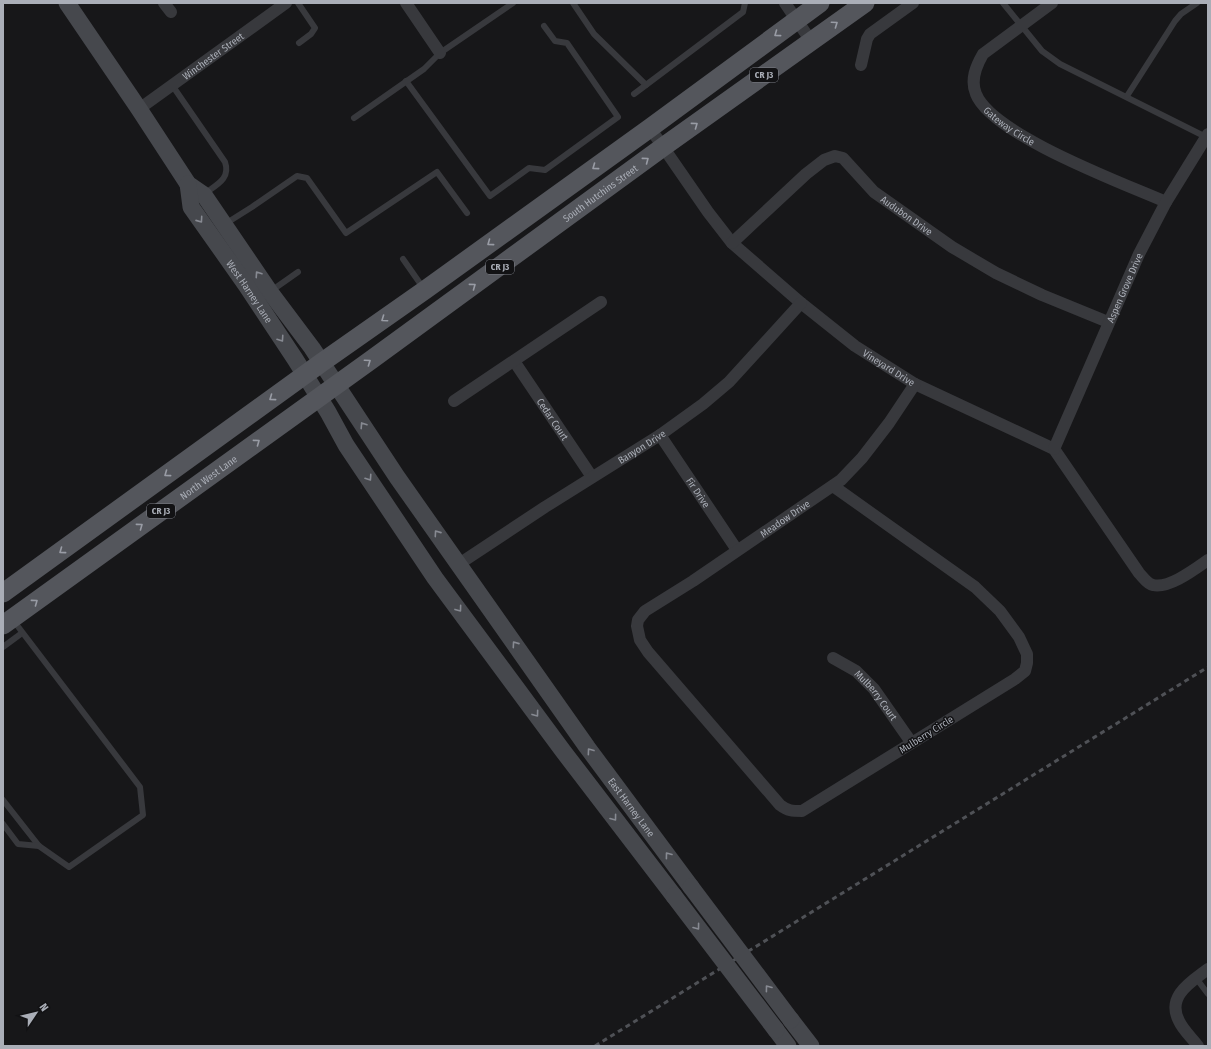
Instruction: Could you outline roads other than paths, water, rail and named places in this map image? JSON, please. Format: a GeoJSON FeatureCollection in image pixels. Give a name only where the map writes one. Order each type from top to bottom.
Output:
{"type":"FeatureCollection","features":[{"type":"Feature","properties":{"kind":"main road","name":"West Harney Lane"},"geometry":{"type":"LineString","coordinates":[[67,3],[188,184],[203,195],[225,224],[270,292],[311,346],[336,385]]}},
{"type":"Feature","properties":{"kind":"main road","name":"CR J3"},"geometry":{"type":"LineString","coordinates":[[3,593],[321,362],[425,290],[650,128],[820,3]]}},
{"type":"Feature","properties":{"kind":"main road","name":"South Hutchins Street"},"geometry":{"type":"LineString","coordinates":[[336,385],[663,147],[865,3]]}},
{"type":"Feature","properties":{"kind":"main road","name":"West Harney Lane"},"geometry":{"type":"LineString","coordinates":[[188,184],[191,207],[246,285],[294,358],[318,398]]}},
{"type":"Feature","properties":{"kind":"main road","name":"North West Lane"},"geometry":{"type":"LineString","coordinates":[[12,626],[336,385]]}},
{"type":"Feature","properties":{"kind":"main road","name":"East Harney Lane"},"geometry":{"type":"LineString","coordinates":[[336,385],[397,477],[588,747],[811,1046]]}},
{"type":"Feature","properties":{"kind":"main road","name":"East Harney Lane"},"geometry":{"type":"LineString","coordinates":[[318,398],[346,445],[435,578],[558,744],[788,1046]]}},
{"type":"Feature","properties":{"kind":"street","name":"Winchester Street"},"geometry":{"type":"LineString","coordinates":[[139,109],[286,3]]}},
{"type":"Feature","properties":{"kind":"street"},"geometry":{"type":"LineString","coordinates":[[406,3],[440,54]]}},
{"type":"Feature","properties":{"kind":"street"},"geometry":{"type":"LineString","coordinates":[[785,3],[811,41]]}},
{"type":"Feature","properties":{"kind":"street"},"geometry":{"type":"LineString","coordinates":[[861,65],[867,39],[870,34],[913,3]]}},
{"type":"Feature","properties":{"kind":"street","name":"Gateway Circle"},"geometry":{"type":"LineString","coordinates":[[1052,3],[983,54],[977,64],[974,80],[976,94],[984,107],[996,119],[1025,137],[1080,166],[1166,202]]}},
{"type":"Feature","properties":{"kind":"street","name":"Vineyard Drive"},"geometry":{"type":"LineString","coordinates":[[650,128],[708,212],[732,243],[801,303],[855,346],[915,384],[1054,449]]}},
{"type":"Feature","properties":{"kind":"street","name":"Aspen Grove Drive"},"geometry":{"type":"LineString","coordinates":[[1054,449],[1108,322],[1139,254],[1166,202],[1207,135]]}},
{"type":"Feature","properties":{"kind":"street","name":"Audubon Drive"},"geometry":{"type":"LineString","coordinates":[[732,243],[806,174],[824,160],[835,156],[843,158],[874,192],[952,247],[996,273],[1035,292],[1108,322]]}},
{"type":"Feature","properties":{"kind":"street"},"geometry":{"type":"LineString","coordinates":[[454,401],[602,302]]}},
{"type":"Feature","properties":{"kind":"street","name":"Banyon Drive"},"geometry":{"type":"LineString","coordinates":[[459,564],[592,477],[660,435],[703,404],[729,382],[801,303]]}},
{"type":"Feature","properties":{"kind":"street","name":"Cedar Court"},"geometry":{"type":"LineString","coordinates":[[514,361],[592,477]]}},
{"type":"Feature","properties":{"kind":"street","name":"Meadow Drive"},"geometry":{"type":"LineString","coordinates":[[638,631],[638,620],[645,611],[693,581],[736,550],[833,486],[862,458],[889,423],[915,384]]}},
{"type":"Feature","properties":{"kind":"street","name":"Fir Drive"},"geometry":{"type":"LineString","coordinates":[[660,435],[736,550]]}},
{"type":"Feature","properties":{"kind":"street"},"geometry":{"type":"LineString","coordinates":[[1054,449],[1139,573],[1148,583],[1154,585],[1165,585],[1208,560]]}},
{"type":"Feature","properties":{"kind":"street","name":"Mulberry Circle"},"geometry":{"type":"LineString","coordinates":[[638,631],[640,640],[648,652],[780,805],[791,812],[802,810],[1015,679],[1025,670],[1027,654],[1020,637],[1000,612],[975,587],[833,486]]}},
{"type":"Feature","properties":{"kind":"street","name":"Mulberry Court"},"geometry":{"type":"LineString","coordinates":[[833,658],[856,671],[874,689],[911,742]]}},
{"type":"Feature","properties":{"kind":"street"},"geometry":{"type":"LineString","coordinates":[[1198,1046],[1179,1021],[1175,1009],[1175,1002],[1178,995],[1189,983],[1208,969]]}},
{"type":"Feature","properties":{"kind":"lane"},"geometry":{"type":"LineString","coordinates":[[298,3],[315,28],[311,34],[299,42]]}},
{"type":"Feature","properties":{"kind":"lane"},"geometry":{"type":"LineString","coordinates":[[354,118],[424,69],[440,54],[512,3]]}},
{"type":"Feature","properties":{"kind":"lane"},"geometry":{"type":"LineString","coordinates":[[573,3],[594,34],[646,85]]}},
{"type":"Feature","properties":{"kind":"lane"},"geometry":{"type":"LineString","coordinates":[[634,94],[743,12],[745,3]]}},
{"type":"Feature","properties":{"kind":"lane"},"geometry":{"type":"LineString","coordinates":[[1003,3],[1042,51],[1060,64],[1207,135]]}},
{"type":"Feature","properties":{"kind":"lane"},"geometry":{"type":"LineString","coordinates":[[1127,96],[1175,21],[1181,14],[1197,3]]}},
{"type":"Feature","properties":{"kind":"lane"},"geometry":{"type":"LineString","coordinates":[[406,82],[490,196],[529,168],[545,170],[618,117],[567,43],[555,41],[544,26]]}},
{"type":"Feature","properties":{"kind":"lane"},"geometry":{"type":"LineString","coordinates":[[172,85],[227,167],[227,175],[221,182],[203,195]]}},
{"type":"Feature","properties":{"kind":"lane"},"geometry":{"type":"LineString","coordinates":[[225,224],[297,176],[307,178],[346,232],[437,172],[468,213]]}},
{"type":"Feature","properties":{"kind":"lane"},"geometry":{"type":"LineString","coordinates":[[403,259],[425,290]]}},
{"type":"Feature","properties":{"kind":"lane"},"geometry":{"type":"LineString","coordinates":[[270,292],[298,272]]}},
{"type":"Feature","properties":{"kind":"lane"},"geometry":{"type":"LineString","coordinates":[[3,647],[12,626],[140,787],[142,815],[69,867],[39,846],[3,800]]}},
{"type":"Feature","properties":{"kind":"lane"},"geometry":{"type":"LineString","coordinates":[[3,824],[18,844],[39,846]]}},
{"type":"Feature","properties":{"kind":"lane"},"geometry":{"type":"LineString","coordinates":[[1196,978],[1208,994]]}},
{"type":"Feature","properties":{"kind":"railway"},"geometry":{"type":"LineString","coordinates":[[595,1046],[1208,667]]}}]}
